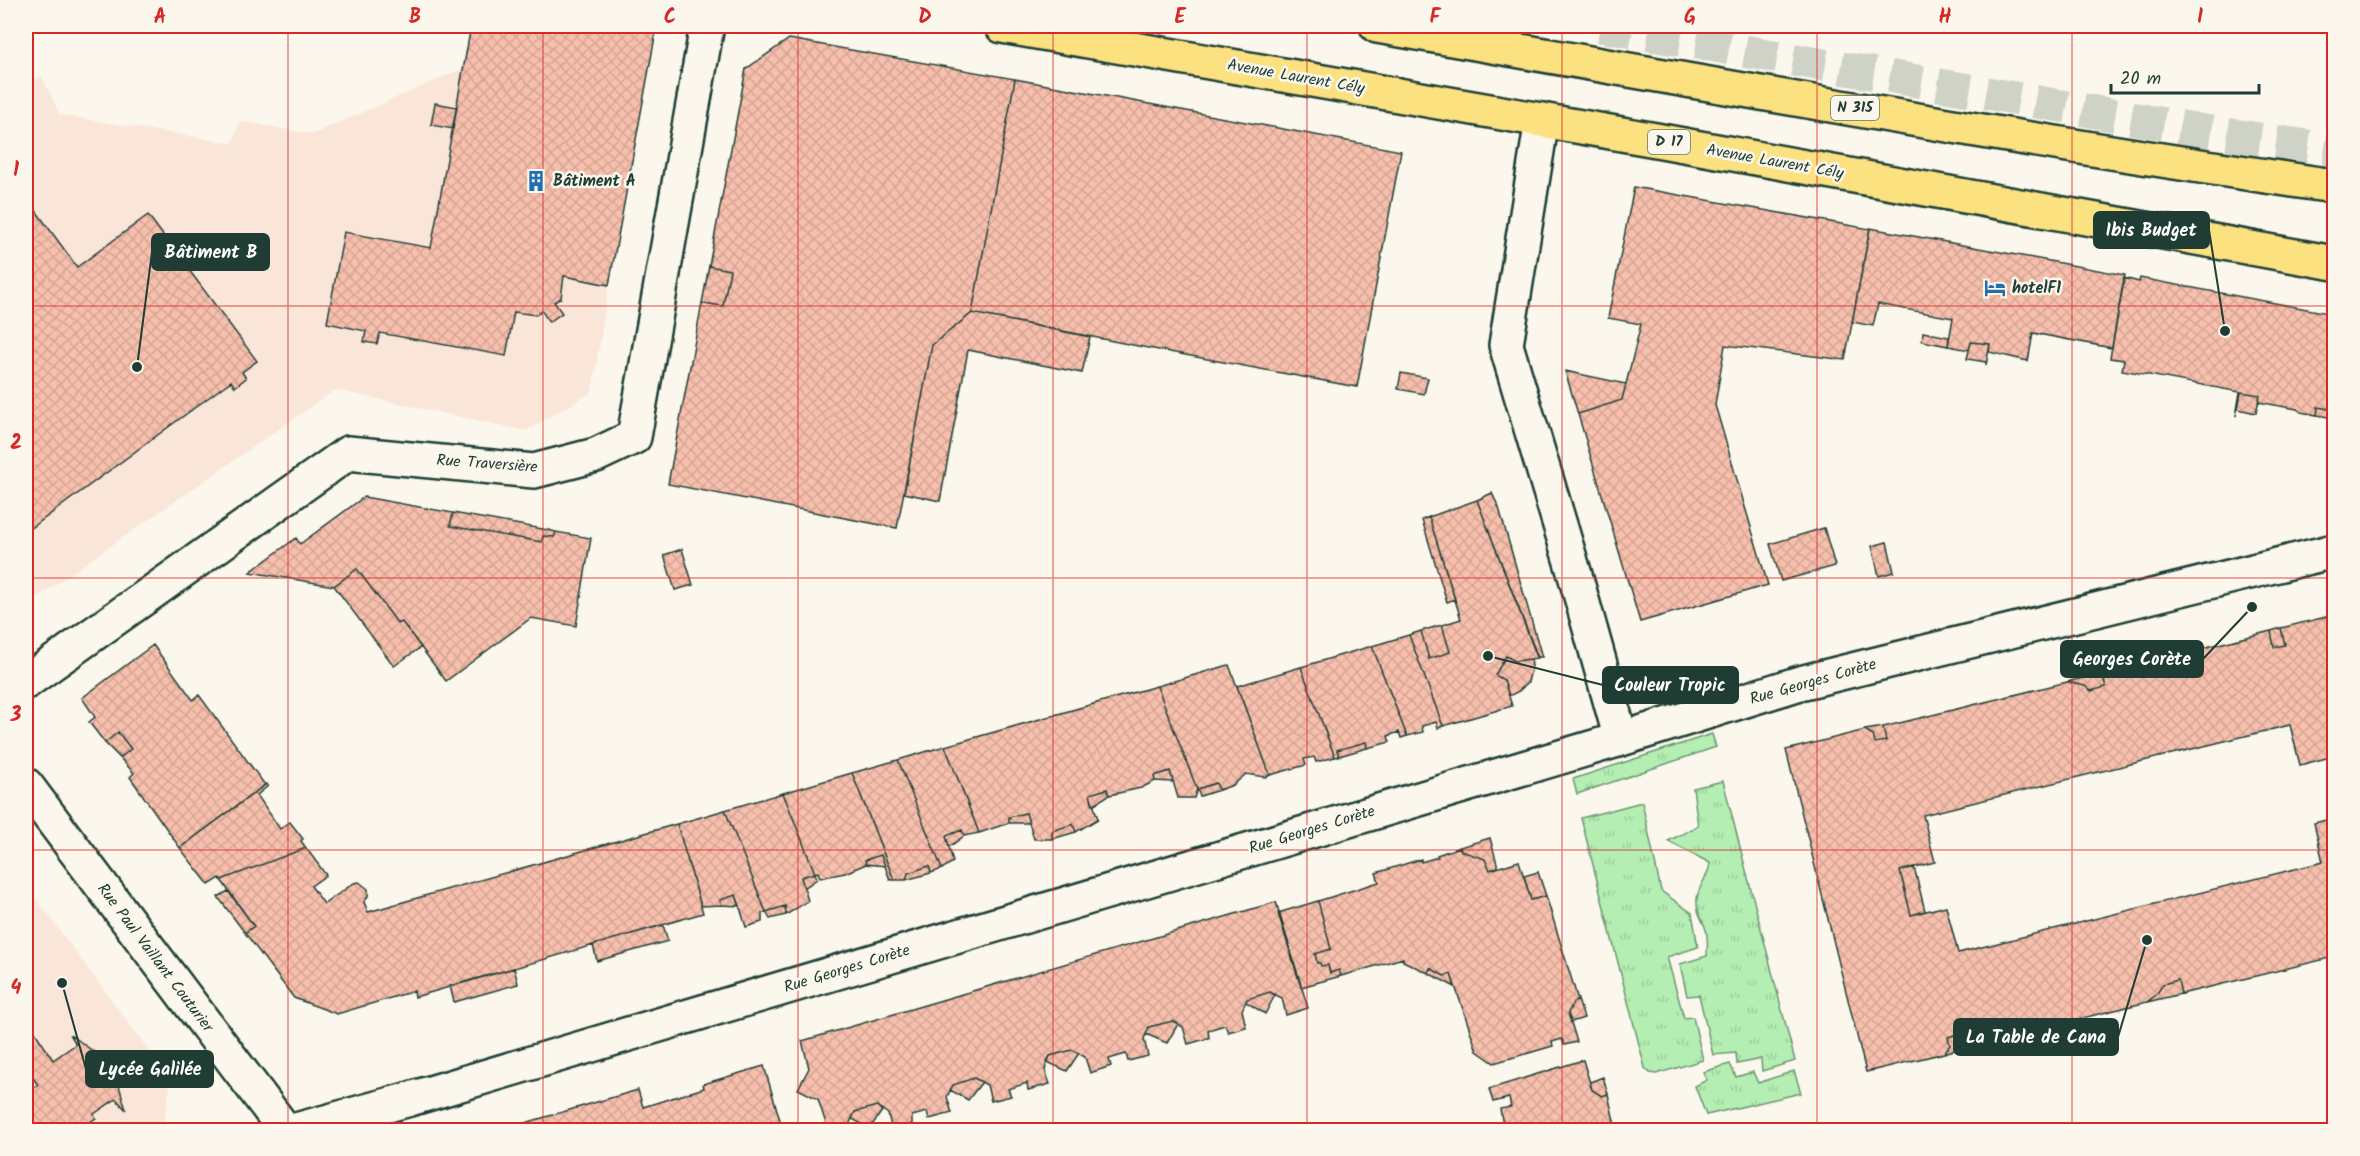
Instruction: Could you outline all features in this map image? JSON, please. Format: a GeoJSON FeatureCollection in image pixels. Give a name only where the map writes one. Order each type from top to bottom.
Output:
{"type":"FeatureCollection","features":[{"type":"Feature","properties":{"kind":"main road","name":"Avenue Laurent Cély"},"geometry":{"type":"LineString","coordinates":[[1002,26],[1542,120],[2334,263]]}},
{"type":"Feature","properties":{"kind":"main road","name":"N 315"},"geometry":{"type":"LineString","coordinates":[[1377,26],[2096,150],[2334,186]]}},
{"type":"Feature","properties":{"kind":"street","name":"Rue Traversière"},"geometry":{"type":"LineString","coordinates":[[26,682],[348,453],[534,471],[596,455],[634,437],[707,26]]}},
{"type":"Feature","properties":{"kind":"street"},"geometry":{"type":"LineString","coordinates":[[1542,120],[1506,345],[1621,739]]}},
{"type":"Feature","properties":{"kind":"street","name":"Rue Georges Corète"},"geometry":{"type":"LineString","coordinates":[[296,1131],[1621,739],[1800,683],[2334,551]]}},
{"type":"Feature","properties":{"kind":"street","name":"Rue Paul Vaillant Couturier"},"geometry":{"type":"LineString","coordinates":[[26,785],[285,1131]]}},
{"type":"Feature","properties":{"kind":"shaded area"},"geometry":{"type":"Polygon","coordinates":[[[471,26],[657,26],[609,285],[592,392],[526,431],[335,390],[26,605],[26,86],[41,75],[60,115],[232,143],[240,121],[313,134],[464,68],[471,26]]]}},
{"type":"Feature","properties":{"kind":"shaded area"},"geometry":{"type":"Polygon","coordinates":[[[26,885],[171,1080],[163,1130],[26,1130],[26,885]]]}},
{"type":"Feature","properties":{"kind":"green space"},"geometry":{"type":"Polygon","coordinates":[[[1712,734],[1716,747],[1577,794],[1573,779],[1712,734]]]}},
{"type":"Feature","properties":{"kind":"green space"},"geometry":{"type":"Polygon","coordinates":[[[1723,781],[1795,1061],[1762,1071],[1761,1059],[1737,1064],[1736,1053],[1713,1055],[1699,995],[1687,996],[1680,964],[1707,956],[1707,934],[1698,910],[1697,899],[1710,863],[1668,841],[1698,826],[1693,788],[1723,781]]]}},
{"type":"Feature","properties":{"kind":"green space"},"geometry":{"type":"Polygon","coordinates":[[[1642,802],[1661,891],[1692,913],[1698,947],[1667,957],[1684,1018],[1693,1017],[1703,1060],[1656,1074],[1650,1073],[1645,1068],[1581,818],[1642,802]]]}},
{"type":"Feature","properties":{"kind":"green space"},"geometry":{"type":"Polygon","coordinates":[[[1730,1064],[1736,1077],[1753,1072],[1758,1083],[1794,1071],[1801,1093],[1706,1115],[1695,1086],[1707,1080],[1703,1072],[1730,1064]]]}},
{"type":"Feature","properties":{"kind":"building","name":"Bâtiment A"},"geometry":{"type":"Polygon","coordinates":[[[471,26],[657,26],[609,285],[564,276],[561,298],[554,302],[562,313],[549,322],[542,311],[536,315],[514,312],[506,356],[380,333],[377,344],[364,342],[366,331],[327,323],[344,232],[431,248],[471,26]]]}},
{"type":"Feature","properties":{"kind":"building"},"geometry":{"type":"Polygon","coordinates":[[[789,39],[1015,79],[972,313],[932,345],[897,528],[668,484],[702,303],[723,306],[730,270],[709,266],[746,69],[789,39]]]}},
{"type":"Feature","properties":{"kind":"building"},"geometry":{"type":"Polygon","coordinates":[[[1015,79],[1401,151],[1357,387],[972,313],[1015,79]]]}},
{"type":"Feature","properties":{"kind":"building"},"geometry":{"type":"Polygon","coordinates":[[[435,103],[457,107],[453,129],[431,125],[435,103]]]}},
{"type":"Feature","properties":{"kind":"building"},"geometry":{"type":"Polygon","coordinates":[[[1634,187],[1870,229],[1845,360],[1725,345],[1715,405],[1768,585],[1640,622],[1578,414],[1622,400],[1641,324],[1608,318],[1634,187]]]}},
{"type":"Feature","properties":{"kind":"building"},"geometry":{"type":"Polygon","coordinates":[[[26,197],[77,267],[148,215],[257,361],[242,372],[246,378],[235,387],[231,381],[26,532],[26,197]]]}},
{"type":"Feature","properties":{"kind":"building","name":"hotelF1"},"geometry":{"type":"Polygon","coordinates":[[[1870,228],[2125,275],[2112,348],[2033,333],[2028,361],[1989,352],[1990,344],[1971,342],[1969,350],[1948,346],[1953,318],[1878,304],[1873,326],[1852,322],[1870,228]]]}},
{"type":"Feature","properties":{"kind":"building"},"geometry":{"type":"Polygon","coordinates":[[[709,266],[730,270],[723,306],[702,303],[709,266]]]}},
{"type":"Feature","properties":{"kind":"building"},"geometry":{"type":"Polygon","coordinates":[[[2124,278],[2139,282],[2140,278],[2334,314],[2334,410],[2318,407],[2317,415],[2301,412],[2297,409],[2258,402],[2260,395],[2241,392],[2236,416],[2240,392],[2122,370],[2124,360],[2110,358],[2124,278]]]}},
{"type":"Feature","properties":{"kind":"building"},"geometry":{"type":"Polygon","coordinates":[[[972,313],[1090,337],[1082,373],[968,350],[940,501],[904,493],[932,345],[972,313]]]}},
{"type":"Feature","properties":{"kind":"building"},"geometry":{"type":"Polygon","coordinates":[[[1923,332],[1949,337],[1948,346],[1922,341],[1923,332]]]}},
{"type":"Feature","properties":{"kind":"building"},"geometry":{"type":"Polygon","coordinates":[[[1971,342],[1990,344],[1986,365],[1986,362],[1967,359],[1971,342]]]}},
{"type":"Feature","properties":{"kind":"building"},"geometry":{"type":"Polygon","coordinates":[[[1565,371],[1626,384],[1622,400],[1578,414],[1565,371]]]}},
{"type":"Feature","properties":{"kind":"building"},"geometry":{"type":"Polygon","coordinates":[[[1401,373],[1428,378],[1424,394],[1398,389],[1401,373]]]}},
{"type":"Feature","properties":{"kind":"building"},"geometry":{"type":"Polygon","coordinates":[[[2241,392],[2260,395],[2256,413],[2238,409],[2241,392]]]}},
{"type":"Feature","properties":{"kind":"building"},"geometry":{"type":"Polygon","coordinates":[[[2318,407],[2334,410],[2334,418],[2317,415],[2318,407]]]}},
{"type":"Feature","properties":{"kind":"building"},"geometry":{"type":"Polygon","coordinates":[[[1492,493],[1499,508],[1542,657],[1537,657],[1477,500],[1492,493]]]}},
{"type":"Feature","properties":{"kind":"building"},"geometry":{"type":"Polygon","coordinates":[[[364,497],[453,513],[450,526],[542,542],[543,536],[554,537],[556,532],[591,538],[576,626],[531,618],[446,681],[402,622],[398,624],[357,569],[334,586],[250,572],[296,538],[300,544],[364,497]]]}},
{"type":"Feature","properties":{"kind":"building"},"geometry":{"type":"Polygon","coordinates":[[[1477,500],[1538,658],[1515,661],[1506,656],[1495,675],[1504,680],[1512,706],[1443,726],[1409,635],[1421,631],[1429,659],[1450,652],[1442,625],[1461,619],[1429,517],[1477,500]]]}},
{"type":"Feature","properties":{"kind":"building"},"geometry":{"type":"Polygon","coordinates":[[[453,513],[556,532],[554,537],[543,536],[542,542],[450,526],[453,513]]]}},
{"type":"Feature","properties":{"kind":"building"},"geometry":{"type":"Polygon","coordinates":[[[1429,517],[1455,599],[1447,602],[1422,520],[1429,517]]]}},
{"type":"Feature","properties":{"kind":"building"},"geometry":{"type":"Polygon","coordinates":[[[1824,528],[1835,566],[1781,581],[1770,544],[1824,528]]]}},
{"type":"Feature","properties":{"kind":"building"},"geometry":{"type":"Polygon","coordinates":[[[1887,542],[1894,572],[1879,576],[1872,546],[1887,542]]]}},
{"type":"Feature","properties":{"kind":"building"},"geometry":{"type":"Polygon","coordinates":[[[682,549],[693,585],[675,590],[664,555],[682,549]]]}},
{"type":"Feature","properties":{"kind":"building"},"geometry":{"type":"Polygon","coordinates":[[[357,569],[398,624],[402,622],[421,647],[394,666],[334,586],[357,569]]]}},
{"type":"Feature","properties":{"kind":"building"},"geometry":{"type":"Polygon","coordinates":[[[2334,615],[2334,756],[2300,765],[2290,725],[1923,815],[1935,862],[1900,871],[1911,915],[1946,906],[1958,953],[2323,862],[2314,823],[2334,818],[2334,957],[2181,994],[2178,980],[2163,984],[2156,995],[2147,1002],[1962,1048],[1958,1034],[1948,1037],[1950,1045],[1944,1053],[1866,1072],[1786,750],[1865,730],[1873,735],[1875,743],[1886,741],[1883,727],[2067,682],[2085,686],[2091,691],[2106,687],[2102,673],[2271,631],[2274,647],[2285,645],[2281,628],[2334,615]]]}},
{"type":"Feature","properties":{"kind":"building"},"geometry":{"type":"Polygon","coordinates":[[[1442,625],[1450,652],[1429,659],[1421,631],[1442,625]]]}},
{"type":"Feature","properties":{"kind":"building"},"geometry":{"type":"Polygon","coordinates":[[[2281,628],[2285,645],[2274,647],[2271,631],[2281,628]]]}},
{"type":"Feature","properties":{"kind":"building"},"geometry":{"type":"Polygon","coordinates":[[[1409,635],[1443,726],[1438,728],[1436,722],[1422,726],[1423,732],[1407,736],[1372,646],[1409,635]]]}},
{"type":"Feature","properties":{"kind":"building"},"geometry":{"type":"Polygon","coordinates":[[[153,645],[193,700],[199,695],[265,785],[180,848],[130,777],[134,773],[120,758],[131,749],[118,732],[105,743],[89,722],[95,717],[82,698],[153,645]]]}},
{"type":"Feature","properties":{"kind":"building"},"geometry":{"type":"Polygon","coordinates":[[[1372,646],[1407,736],[1401,738],[1399,732],[1388,736],[1390,742],[1367,748],[1366,742],[1337,750],[1339,756],[1335,757],[1301,667],[1372,646]]]}},
{"type":"Feature","properties":{"kind":"building"},"geometry":{"type":"Polygon","coordinates":[[[1506,656],[1515,661],[1531,659],[1532,666],[1528,682],[1519,691],[1509,696],[1504,680],[1495,675],[1506,656]]]}},
{"type":"Feature","properties":{"kind":"building"},"geometry":{"type":"Polygon","coordinates":[[[1229,665],[1270,775],[1265,777],[1246,774],[1233,785],[1219,790],[1216,783],[1197,789],[1157,686],[1229,665]]]}},
{"type":"Feature","properties":{"kind":"building"},"geometry":{"type":"Polygon","coordinates":[[[1301,667],[1335,757],[1316,762],[1314,757],[1304,759],[1306,765],[1270,775],[1237,686],[1301,667]]]}},
{"type":"Feature","properties":{"kind":"building"},"geometry":{"type":"Polygon","coordinates":[[[2102,673],[2106,687],[2091,691],[2085,686],[2067,682],[2102,673]]]}},
{"type":"Feature","properties":{"kind":"building"},"geometry":{"type":"Polygon","coordinates":[[[1157,686],[1197,789],[1194,798],[1178,798],[1170,771],[1154,776],[1155,781],[1141,788],[1109,795],[1107,789],[1090,794],[1098,819],[1076,832],[1073,824],[1052,831],[1052,839],[1034,839],[1026,813],[1009,817],[1009,823],[979,833],[945,746],[1157,686]]]}},
{"type":"Feature","properties":{"kind":"building"},"geometry":{"type":"Polygon","coordinates":[[[1883,727],[1886,741],[1875,743],[1873,735],[1865,730],[1883,727]]]}},
{"type":"Feature","properties":{"kind":"building"},"geometry":{"type":"Polygon","coordinates":[[[118,732],[131,749],[120,758],[105,743],[118,732]]]}},
{"type":"Feature","properties":{"kind":"building"},"geometry":{"type":"Polygon","coordinates":[[[1366,742],[1367,748],[1339,756],[1337,750],[1366,742]]]}},
{"type":"Feature","properties":{"kind":"building"},"geometry":{"type":"Polygon","coordinates":[[[945,746],[979,833],[964,836],[962,830],[946,836],[953,862],[942,869],[898,760],[945,746]]]}},
{"type":"Feature","properties":{"kind":"building"},"geometry":{"type":"Polygon","coordinates":[[[898,760],[942,869],[931,873],[929,866],[908,873],[906,880],[894,880],[852,773],[898,760]]]}},
{"type":"Feature","properties":{"kind":"building"},"geometry":{"type":"Polygon","coordinates":[[[1170,771],[1173,782],[1155,781],[1154,776],[1170,771]]]}},
{"type":"Feature","properties":{"kind":"building"},"geometry":{"type":"Polygon","coordinates":[[[852,773],[894,880],[890,880],[881,855],[865,860],[866,864],[845,873],[820,878],[818,872],[815,873],[783,793],[852,773]]]}},
{"type":"Feature","properties":{"kind":"building"},"geometry":{"type":"Polygon","coordinates":[[[1216,783],[1219,790],[1200,796],[1197,789],[1216,783]]]}},
{"type":"Feature","properties":{"kind":"building"},"geometry":{"type":"Polygon","coordinates":[[[266,784],[268,786],[257,795],[280,829],[290,822],[303,839],[301,841],[306,848],[221,880],[220,878],[209,885],[180,848],[266,784]]]}},
{"type":"Feature","properties":{"kind":"building"},"geometry":{"type":"Polygon","coordinates":[[[1107,789],[1109,795],[1093,805],[1090,794],[1107,789]]]}},
{"type":"Feature","properties":{"kind":"building"},"geometry":{"type":"Polygon","coordinates":[[[783,793],[815,873],[801,877],[808,901],[786,915],[785,906],[766,912],[725,810],[783,793]]]}},
{"type":"Feature","properties":{"kind":"building"},"geometry":{"type":"Polygon","coordinates":[[[725,810],[766,912],[762,913],[762,922],[746,927],[736,895],[720,900],[721,905],[701,906],[677,824],[725,810]]]}},
{"type":"Feature","properties":{"kind":"building"},"geometry":{"type":"Polygon","coordinates":[[[1026,813],[1029,823],[1009,823],[1009,817],[1026,813]]]}},
{"type":"Feature","properties":{"kind":"building"},"geometry":{"type":"Polygon","coordinates":[[[677,824],[703,913],[415,997],[414,991],[337,1014],[294,998],[245,933],[254,926],[221,880],[306,848],[326,875],[311,886],[324,904],[354,883],[359,882],[368,889],[368,896],[364,902],[368,912],[677,824]]]}},
{"type":"Feature","properties":{"kind":"building"},"geometry":{"type":"Polygon","coordinates":[[[1073,824],[1076,832],[1052,839],[1052,831],[1073,824]]]}},
{"type":"Feature","properties":{"kind":"building"},"geometry":{"type":"Polygon","coordinates":[[[962,830],[964,836],[949,847],[946,836],[962,830]]]}},
{"type":"Feature","properties":{"kind":"building"},"geometry":{"type":"Polygon","coordinates":[[[1490,838],[1498,867],[1490,870],[1485,859],[1461,851],[1460,847],[1490,838]]]}},
{"type":"Feature","properties":{"kind":"building"},"geometry":{"type":"Polygon","coordinates":[[[1460,847],[1461,851],[1485,859],[1490,870],[1519,861],[1531,900],[1546,896],[1578,1000],[1573,1003],[1568,1013],[1577,1042],[1564,1045],[1562,1039],[1552,1042],[1553,1046],[1494,1063],[1477,1051],[1451,974],[1444,976],[1430,968],[1428,973],[1403,961],[1403,958],[1341,976],[1339,970],[1330,973],[1328,965],[1321,966],[1317,963],[1315,954],[1331,949],[1318,901],[1379,882],[1376,873],[1421,859],[1421,862],[1438,857],[1437,855],[1460,847]]]}},
{"type":"Feature","properties":{"kind":"building"},"geometry":{"type":"Polygon","coordinates":[[[881,855],[885,866],[866,864],[865,860],[881,855]]]}},
{"type":"Feature","properties":{"kind":"building"},"geometry":{"type":"Polygon","coordinates":[[[929,866],[931,873],[906,880],[908,873],[929,866]]]}},
{"type":"Feature","properties":{"kind":"building"},"geometry":{"type":"Polygon","coordinates":[[[1914,867],[1925,911],[1911,915],[1900,871],[1914,867]]]}},
{"type":"Feature","properties":{"kind":"building"},"geometry":{"type":"Polygon","coordinates":[[[1538,872],[1546,896],[1531,900],[1524,876],[1538,872]]]}},
{"type":"Feature","properties":{"kind":"building"},"geometry":{"type":"Polygon","coordinates":[[[815,873],[817,879],[804,888],[801,877],[815,873]]]}},
{"type":"Feature","properties":{"kind":"building"},"geometry":{"type":"Polygon","coordinates":[[[228,891],[254,926],[245,933],[218,897],[228,891]]]}},
{"type":"Feature","properties":{"kind":"building"},"geometry":{"type":"Polygon","coordinates":[[[736,895],[740,906],[721,905],[720,900],[736,895]]]}},
{"type":"Feature","properties":{"kind":"building"},"geometry":{"type":"Polygon","coordinates":[[[1318,901],[1331,949],[1315,954],[1317,963],[1321,966],[1328,965],[1330,973],[1339,970],[1341,976],[1301,987],[1278,913],[1318,901]]]}},
{"type":"Feature","properties":{"kind":"building"},"geometry":{"type":"Polygon","coordinates":[[[1276,902],[1308,1008],[1286,1015],[1282,998],[1270,992],[1247,999],[1242,1010],[1246,1027],[1228,1032],[1225,1025],[1208,1030],[1209,1038],[1188,1044],[1183,1027],[1173,1021],[1149,1027],[1144,1039],[1148,1056],[1128,1061],[1126,1054],[1109,1059],[1111,1066],[1090,1073],[1085,1057],[1072,1050],[1050,1056],[1045,1070],[1050,1084],[1028,1090],[1027,1083],[1008,1089],[1011,1096],[991,1101],[987,1085],[974,1078],[953,1085],[947,1097],[952,1113],[929,1119],[927,1112],[912,1116],[912,1124],[892,1130],[888,1114],[877,1106],[855,1112],[848,1127],[850,1130],[828,1130],[818,1099],[798,1089],[809,1068],[802,1041],[1276,902]]]}},
{"type":"Feature","properties":{"kind":"building"},"geometry":{"type":"Polygon","coordinates":[[[785,906],[786,915],[770,919],[766,912],[785,906]]]}},
{"type":"Feature","properties":{"kind":"building"},"geometry":{"type":"Polygon","coordinates":[[[663,925],[668,941],[597,961],[593,945],[663,925]]]}},
{"type":"Feature","properties":{"kind":"building"},"geometry":{"type":"Polygon","coordinates":[[[514,968],[518,984],[454,1002],[450,986],[514,968]]]}},
{"type":"Feature","properties":{"kind":"building"},"geometry":{"type":"Polygon","coordinates":[[[1430,968],[1444,976],[1451,974],[1455,987],[1428,973],[1430,968]]]}},
{"type":"Feature","properties":{"kind":"building"},"geometry":{"type":"Polygon","coordinates":[[[2178,980],[2181,994],[2147,1002],[2156,995],[2163,984],[2178,980]]]}},
{"type":"Feature","properties":{"kind":"building"},"geometry":{"type":"Polygon","coordinates":[[[1270,992],[1275,995],[1265,1014],[1246,1002],[1247,999],[1270,992]]]}},
{"type":"Feature","properties":{"kind":"building"},"geometry":{"type":"Polygon","coordinates":[[[1578,1000],[1584,1018],[1571,1022],[1568,1013],[1573,1003],[1578,1000]]]}},
{"type":"Feature","properties":{"kind":"building"},"geometry":{"type":"Polygon","coordinates":[[[1173,1021],[1178,1024],[1167,1043],[1146,1034],[1149,1027],[1173,1021]]]}},
{"type":"Feature","properties":{"kind":"building"},"geometry":{"type":"Polygon","coordinates":[[[33,1029],[53,1060],[76,1044],[70,1034],[98,1055],[107,1063],[118,1082],[126,1110],[116,1099],[94,1114],[96,1118],[78,1130],[26,1130],[26,1084],[30,1090],[38,1085],[26,1068],[26,1034],[33,1029]]]}},
{"type":"Feature","properties":{"kind":"building"},"geometry":{"type":"Polygon","coordinates":[[[1958,1034],[1962,1048],[1944,1053],[1950,1045],[1948,1037],[1958,1034]]]}},
{"type":"Feature","properties":{"kind":"building"},"geometry":{"type":"Polygon","coordinates":[[[1072,1050],[1079,1053],[1067,1071],[1047,1062],[1050,1056],[1072,1050]]]}},
{"type":"Feature","properties":{"kind":"building"},"geometry":{"type":"Polygon","coordinates":[[[1583,1060],[1592,1090],[1602,1096],[1608,1094],[1616,1130],[1504,1130],[1500,1109],[1511,1107],[1509,1098],[1493,1102],[1489,1089],[1583,1060]]]}},
{"type":"Feature","properties":{"kind":"building"},"geometry":{"type":"Polygon","coordinates":[[[764,1066],[782,1127],[770,1130],[519,1130],[518,1125],[638,1090],[643,1107],[704,1088],[703,1084],[764,1066]]]}},
{"type":"Feature","properties":{"kind":"building"},"geometry":{"type":"Polygon","coordinates":[[[1603,1077],[1608,1094],[1602,1096],[1592,1090],[1590,1082],[1603,1077]]]}},
{"type":"Feature","properties":{"kind":"building"},"geometry":{"type":"Polygon","coordinates":[[[974,1078],[982,1082],[968,1100],[950,1090],[953,1085],[974,1078]]]}},
{"type":"Feature","properties":{"kind":"building"},"geometry":{"type":"Polygon","coordinates":[[[877,1106],[882,1111],[870,1128],[852,1119],[855,1112],[877,1106]]]}},
{"type":"Feature","properties":{"kind":"tunnel"},"geometry":{"type":"LineString","coordinates":[[1600,26],[2205,131],[2334,150]]}},
{"type":"Feature","properties":{"kind":"place","name":"Bâtiment A"},"geometry":{"type":"Point","coordinates":[536,181]}},
{"type":"Feature","properties":{"kind":"place","name":"hotelF1"},"geometry":{"type":"Point","coordinates":[1995,288]}},
{"type":"Feature","properties":{"kind":"place","name":"Ibis Budget"},"geometry":{"type":"Point","coordinates":[2225,331]}},
{"type":"Feature","properties":{"kind":"place","name":"Bâtiment B"},"geometry":{"type":"Point","coordinates":[137,367]}},
{"type":"Feature","properties":{"kind":"place","name":"Georges Corète"},"geometry":{"type":"Point","coordinates":[2252,607]}},
{"type":"Feature","properties":{"kind":"place","name":"Couleur Tropic"},"geometry":{"type":"Point","coordinates":[1488,656]}},
{"type":"Feature","properties":{"kind":"place","name":"La Table de Cana"},"geometry":{"type":"Point","coordinates":[2147,940]}},
{"type":"Feature","properties":{"kind":"place","name":"Lycée Galilée"},"geometry":{"type":"Point","coordinates":[62,983]}}]}
